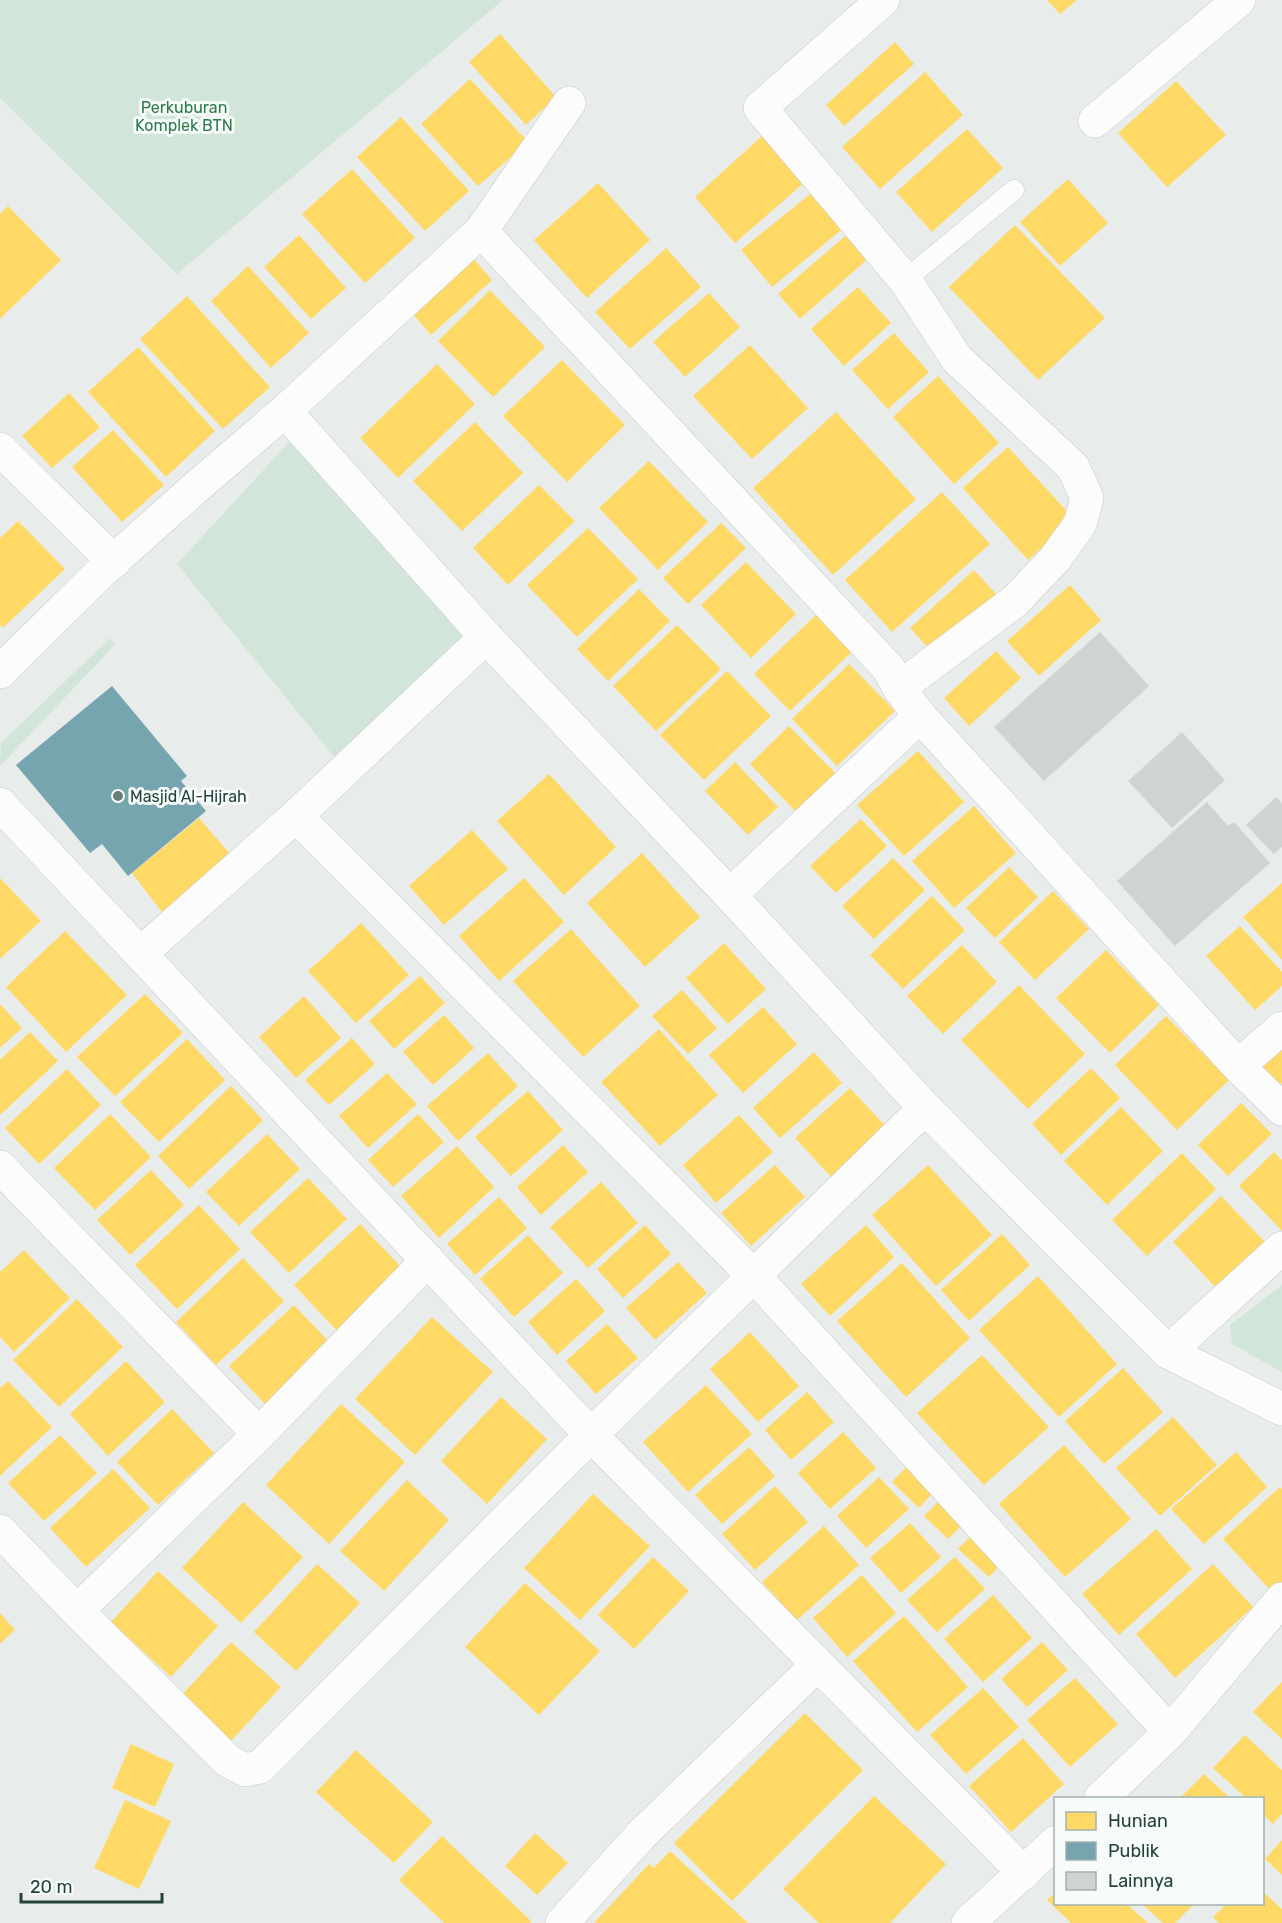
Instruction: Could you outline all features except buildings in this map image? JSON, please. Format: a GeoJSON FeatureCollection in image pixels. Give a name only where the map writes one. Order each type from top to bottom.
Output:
{"type":"FeatureCollection","features":[{"type":"Feature","properties":{"kind":"street"},"geometry":{"type":"LineString","coordinates":[[883,0],[760,108],[905,280],[957,359],[1073,467],[1087,498],[1080,524],[1054,560],[1015,601],[899,688]]}},
{"type":"Feature","properties":{"kind":"street"},"geometry":{"type":"LineString","coordinates":[[1095,121],[1239,0]]}},
{"type":"Feature","properties":{"kind":"street"},"geometry":{"type":"LineString","coordinates":[[0,672],[114,562],[285,411],[481,231],[569,103]]}},
{"type":"Feature","properties":{"kind":"street"},"geometry":{"type":"LineString","coordinates":[[481,231],[889,669],[899,688],[920,716],[1238,1066],[1282,1109]]}},
{"type":"Feature","properties":{"kind":"street"},"geometry":{"type":"LineString","coordinates":[[285,411],[486,637],[730,895],[925,1108],[1168,1352],[1282,1409]]}},
{"type":"Feature","properties":{"kind":"street"},"geometry":{"type":"LineString","coordinates":[[0,448],[114,562]]}},
{"type":"Feature","properties":{"kind":"street"},"geometry":{"type":"LineString","coordinates":[[140,954],[296,816],[486,637]]}},
{"type":"Feature","properties":{"kind":"street"},"geometry":{"type":"LineString","coordinates":[[730,895],[920,716]]}},
{"type":"Feature","properties":{"kind":"street"},"geometry":{"type":"LineString","coordinates":[[0,804],[591,1435],[1024,1873]]}},
{"type":"Feature","properties":{"kind":"street"},"geometry":{"type":"LineString","coordinates":[[296,816],[755,1277],[1170,1732]]}},
{"type":"Feature","properties":{"kind":"street"},"geometry":{"type":"LineString","coordinates":[[1238,1066],[1282,1028]]}},
{"type":"Feature","properties":{"kind":"street"},"geometry":{"type":"LineString","coordinates":[[0,1531],[228,1761],[245,1770],[260,1767],[591,1435],[755,1277],[925,1108]]}},
{"type":"Feature","properties":{"kind":"street"},"geometry":{"type":"LineString","coordinates":[[0,1167],[259,1434]]}},
{"type":"Feature","properties":{"kind":"street"},"geometry":{"type":"LineString","coordinates":[[1168,1352],[1282,1248]]}},
{"type":"Feature","properties":{"kind":"street"},"geometry":{"type":"LineString","coordinates":[[77,1611],[259,1434],[428,1260]]}},
{"type":"Feature","properties":{"kind":"street"},"geometry":{"type":"LineString","coordinates":[[1102,1797],[1170,1732],[1282,1599]]}},
{"type":"Feature","properties":{"kind":"street"},"geometry":{"type":"LineString","coordinates":[[562,1923],[641,1835],[817,1665]]}},
{"type":"Feature","properties":{"kind":"street"},"geometry":{"type":"LineString","coordinates":[[968,1923],[1054,1844]]}},
{"type":"Feature","properties":{"kind":"lane"},"geometry":{"type":"LineString","coordinates":[[905,280],[1014,190]]}},
{"type":"Feature","properties":{"kind":"green space","name":"Perkuburan Komplek BTN"},"geometry":{"type":"Polygon","coordinates":[[[0,0],[503,0],[177,274],[0,98],[0,0]]]}},
{"type":"Feature","properties":{"kind":"green space"},"geometry":{"type":"Polygon","coordinates":[[[289,442],[476,637],[340,764],[177,564],[289,442]]]}},
{"type":"Feature","properties":{"kind":"green space"},"geometry":{"type":"Polygon","coordinates":[[[110,638],[115,645],[0,766],[1,743],[110,638]]]}},
{"type":"Feature","properties":{"kind":"green space"},"geometry":{"type":"Polygon","coordinates":[[[1282,1285],[1282,1372],[1232,1344],[1230,1325],[1282,1285]]]}},
{"type":"Feature","properties":{"kind":"place","name":"Masjid Al-Hijrah"},"geometry":{"type":"Point","coordinates":[118,796]}}]}
